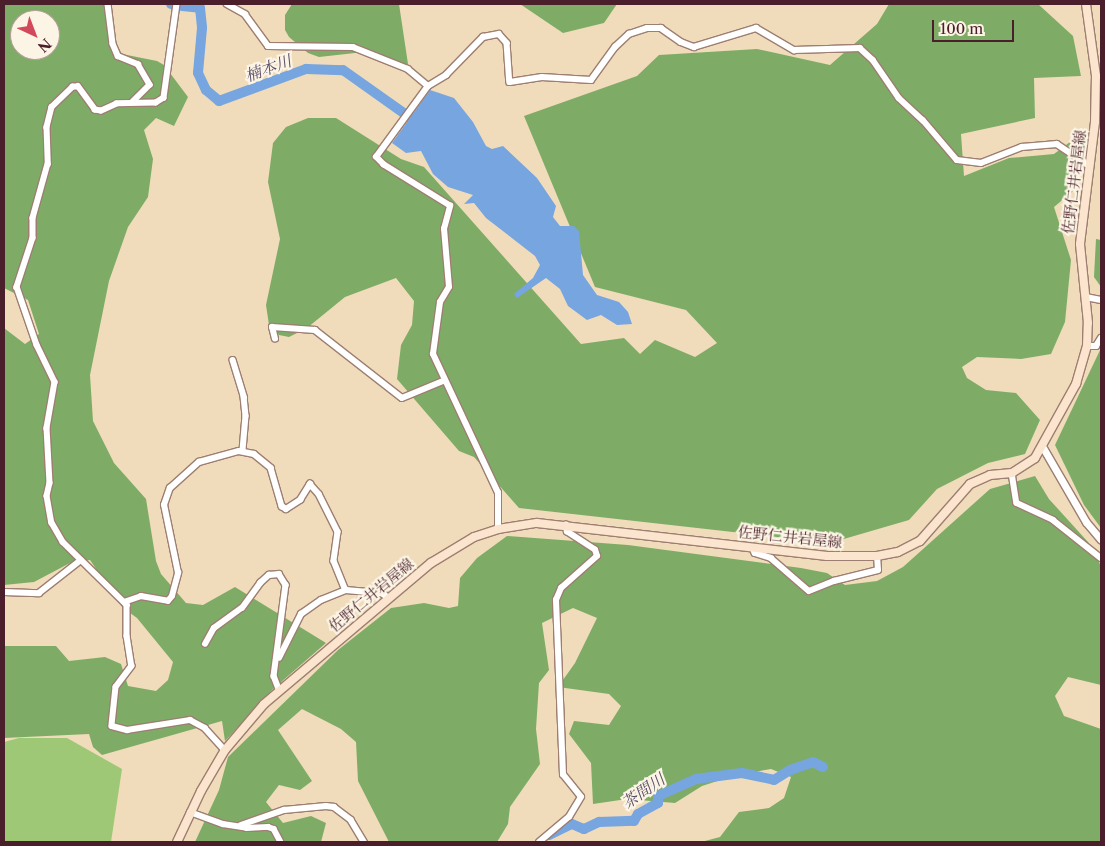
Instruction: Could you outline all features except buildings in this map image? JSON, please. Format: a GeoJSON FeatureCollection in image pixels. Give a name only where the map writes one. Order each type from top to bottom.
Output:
{"type":"FeatureCollection","features":[{"type":"Feature","properties":{"kind":"main road","name":"佐野仁井岩屋線"},"geometry":{"type":"LineString","coordinates":[[177,842],[190,812],[225,750],[279,689],[446,553],[474,537],[498,529],[537,524],[566,525],[827,556],[877,556],[898,552],[920,541],[970,484],[990,476],[1012,473],[1028,464],[1042,446],[1076,384],[1087,346],[1086,297],[1080,244],[1090,166],[1096,76],[1086,4]]}},
{"type":"Feature","properties":{"kind":"street"},"geometry":{"type":"LineString","coordinates":[[108,4],[112,44],[118,56],[138,64],[150,84],[133,102]]}},
{"type":"Feature","properties":{"kind":"street"},"geometry":{"type":"LineString","coordinates":[[177,4],[164,98],[156,103],[133,102],[95,110],[78,87],[73,87],[52,107],[47,127],[48,164],[34,218],[33,238],[17,287],[37,345],[55,382],[47,428],[50,483],[47,496],[52,524],[64,542],[124,602],[132,666],[116,687],[112,726],[127,730],[190,720],[205,728],[225,750]]}},
{"type":"Feature","properties":{"kind":"street"},"geometry":{"type":"LineString","coordinates":[[227,4],[249,18],[268,46],[353,47],[408,69],[428,86]]}},
{"type":"Feature","properties":{"kind":"street"},"geometry":{"type":"LineString","coordinates":[[498,529],[498,493],[443,381],[432,350],[440,302],[449,287],[444,228],[450,206],[384,166],[376,157],[428,86],[446,75],[483,36],[499,34],[507,43],[510,82],[542,77],[591,80],[615,48],[639,29],[661,28],[681,42],[694,47],[756,28],[794,50],[848,46],[866,51],[899,98],[923,120],[957,160],[981,163],[1022,147],[1057,144],[1090,166]]}},
{"type":"Feature","properties":{"kind":"street"},"geometry":{"type":"LineString","coordinates":[[1086,297],[1101,300]]}},
{"type":"Feature","properties":{"kind":"street"},"geometry":{"type":"LineString","coordinates":[[275,339],[272,327],[315,330],[402,398],[443,381]]}},
{"type":"Feature","properties":{"kind":"street"},"geometry":{"type":"LineString","coordinates":[[1087,346],[1096,346],[1101,338]]}},
{"type":"Feature","properties":{"kind":"street"},"geometry":{"type":"LineString","coordinates":[[233,360],[244,397],[246,416],[243,451]]}},
{"type":"Feature","properties":{"kind":"street"},"geometry":{"type":"LineString","coordinates":[[1042,446],[1086,522],[1101,540]]}},
{"type":"Feature","properties":{"kind":"street"},"geometry":{"type":"LineString","coordinates":[[124,602],[141,596],[168,601],[172,596],[178,573],[164,505],[176,479],[208,458],[243,451],[254,454],[271,468],[282,506],[286,509],[300,500],[310,484],[318,494],[338,532],[334,561],[346,590]]}},
{"type":"Feature","properties":{"kind":"street"},"geometry":{"type":"LineString","coordinates":[[1012,473],[1017,503],[1053,520],[1092,554],[1101,558]]}},
{"type":"Feature","properties":{"kind":"street"},"geometry":{"type":"LineString","coordinates":[[538,842],[549,838],[573,812],[582,797],[563,775],[556,600],[561,588],[597,556],[595,550],[567,532],[566,525]]}},
{"type":"Feature","properties":{"kind":"street"},"geometry":{"type":"LineString","coordinates":[[754,548],[754,553],[771,558],[809,591],[834,581],[878,570],[877,556]]}},
{"type":"Feature","properties":{"kind":"street"},"geometry":{"type":"LineString","coordinates":[[4,592],[39,593],[81,560]]}},
{"type":"Feature","properties":{"kind":"street"},"geometry":{"type":"LineString","coordinates":[[206,644],[214,628],[242,608],[260,583],[269,575],[279,574],[286,585],[274,676],[279,689]]}},
{"type":"Feature","properties":{"kind":"street"},"geometry":{"type":"LineString","coordinates":[[277,663],[301,614],[321,600],[346,590],[382,593],[389,598]]}},
{"type":"Feature","properties":{"kind":"street"},"geometry":{"type":"LineString","coordinates":[[241,825],[284,810],[334,807],[347,816],[364,842]]}},
{"type":"Feature","properties":{"kind":"street"},"geometry":{"type":"LineString","coordinates":[[190,812],[207,820],[241,825],[268,826],[274,829],[281,842]]}},
{"type":"Feature","properties":{"kind":"green space"},"geometry":{"type":"Polygon","coordinates":[[[4,4],[111,4],[116,44],[122,54],[157,61],[164,65],[188,97],[174,126],[156,118],[144,130],[153,159],[148,197],[128,227],[109,281],[90,375],[93,421],[114,463],[146,499],[156,561],[161,574],[186,603],[203,605],[235,587],[326,643],[273,689],[225,741],[222,721],[102,755],[93,747],[89,734],[4,738],[4,646],[56,646],[69,661],[105,657],[121,664],[128,686],[156,691],[168,680],[173,662],[137,618],[122,607],[90,560],[70,563],[34,582],[4,585],[4,328],[25,344],[39,334],[28,300],[4,288],[4,4]]]}},
{"type":"Feature","properties":{"kind":"green space"},"geometry":{"type":"Polygon","coordinates":[[[292,4],[399,4],[408,64],[396,64],[364,52],[319,57],[308,53],[289,37],[285,30],[285,15],[292,4]]]}},
{"type":"Feature","properties":{"kind":"green space"},"geometry":{"type":"Polygon","coordinates":[[[520,4],[617,4],[604,23],[563,33],[520,4]]]}},
{"type":"Feature","properties":{"kind":"green space"},"geometry":{"type":"Polygon","coordinates":[[[889,4],[1038,4],[1073,36],[1081,76],[1034,78],[1035,118],[961,134],[964,176],[1009,158],[1054,154],[1070,142],[1078,187],[1054,207],[1071,260],[1065,322],[1051,354],[1021,359],[977,357],[962,367],[967,378],[986,390],[1016,393],[1040,420],[1025,454],[988,463],[937,489],[909,520],[830,543],[519,508],[474,457],[459,451],[397,379],[401,345],[412,325],[414,301],[396,278],[345,297],[307,328],[289,337],[279,335],[269,325],[266,305],[280,239],[268,182],[273,143],[286,127],[308,118],[336,118],[401,159],[424,167],[581,344],[624,338],[640,354],[655,340],[695,357],[717,343],[686,310],[595,287],[524,116],[637,76],[659,55],[757,49],[830,65],[877,24],[889,4]]]}},
{"type":"Feature","properties":{"kind":"green space"},"geometry":{"type":"Polygon","coordinates":[[[1096,239],[1101,240],[1101,287],[1094,277],[1096,239]]]}},
{"type":"Feature","properties":{"kind":"green space"},"geometry":{"type":"Polygon","coordinates":[[[1101,348],[1101,528],[1084,505],[1055,445],[1101,348]]]}},
{"type":"Feature","properties":{"kind":"green space"},"geometry":{"type":"Polygon","coordinates":[[[1035,476],[1049,499],[1088,542],[1101,566],[1101,685],[1068,677],[1055,696],[1064,716],[1101,729],[1101,842],[701,842],[720,837],[739,812],[769,808],[784,798],[791,777],[771,769],[736,775],[702,786],[675,803],[627,799],[593,804],[591,763],[569,734],[574,721],[609,725],[621,706],[609,694],[558,687],[575,663],[597,618],[573,608],[542,623],[549,670],[539,683],[536,729],[540,764],[510,807],[508,824],[497,842],[389,842],[358,781],[356,742],[341,729],[302,709],[278,730],[312,781],[300,790],[279,785],[266,802],[283,823],[311,816],[326,823],[321,842],[195,842],[219,790],[228,757],[338,650],[391,608],[424,603],[449,608],[458,606],[460,578],[477,558],[507,536],[628,545],[801,568],[827,573],[845,585],[877,581],[903,567],[990,489],[1035,476]]]}},
{"type":"Feature","properties":{"kind":"green space"},"geometry":{"type":"Polygon","coordinates":[[[19,738],[67,738],[122,769],[111,842],[4,842],[4,742],[19,738]]]}},
{"type":"Feature","properties":{"kind":"water"},"geometry":{"type":"Polygon","coordinates":[[[430,90],[454,98],[473,122],[486,146],[492,149],[503,146],[537,178],[556,206],[553,217],[560,226],[574,226],[579,231],[583,275],[597,295],[619,302],[628,312],[632,324],[617,325],[601,315],[587,320],[568,306],[560,289],[546,278],[517,298],[514,294],[533,278],[540,265],[535,256],[486,218],[474,203],[464,204],[473,195],[448,187],[433,174],[421,151],[406,153],[392,143],[430,90]]]}},
{"type":"Feature","properties":{"kind":"waterway","name":"楠本川"},"geometry":{"type":"LineString","coordinates":[[182,6],[200,8],[202,28],[198,73],[206,90],[219,101],[306,69],[343,70],[422,126]]}},
{"type":"Feature","properties":{"kind":"waterway","name":"茶間川"},"geometry":{"type":"LineString","coordinates":[[549,835],[572,824],[584,829],[599,822],[634,821],[638,814],[658,803],[658,796],[696,779],[742,773],[774,780],[790,770],[813,762],[823,767]]}}]}
